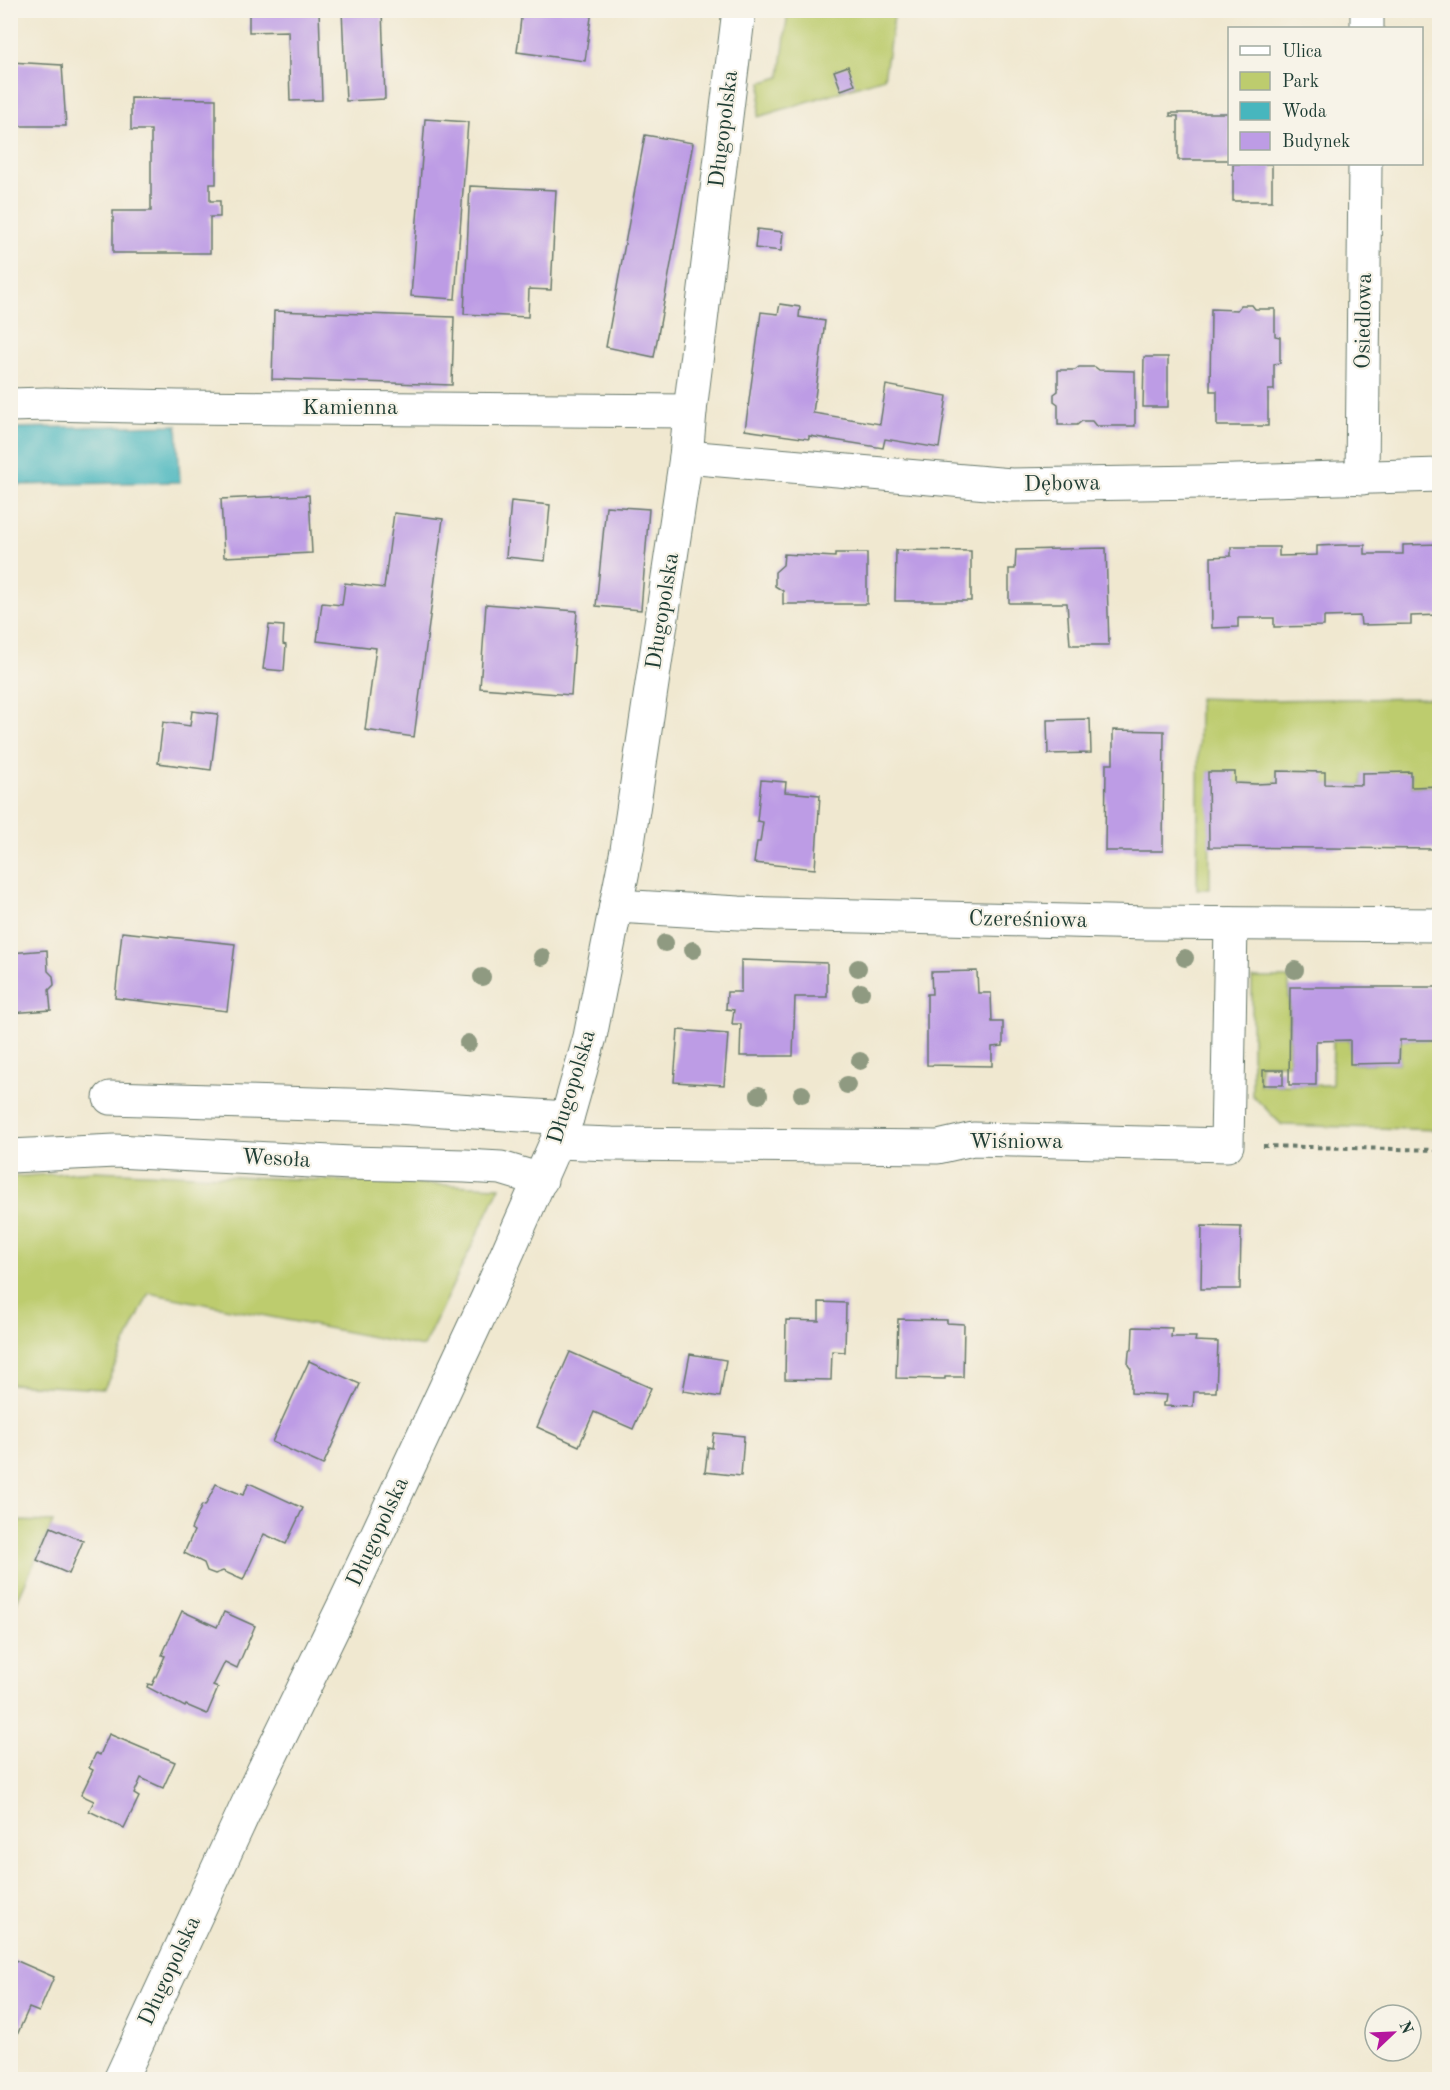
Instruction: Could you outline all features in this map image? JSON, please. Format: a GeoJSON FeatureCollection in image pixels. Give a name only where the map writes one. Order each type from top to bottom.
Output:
{"type":"FeatureCollection","features":[{"type":"Feature","properties":{"kind":"street","name":"Długopolska"},"geometry":{"type":"LineString","coordinates":[[120,2079],[256,1786],[385,1519],[541,1180],[562,1130],[590,1037],[627,850],[686,457],[739,10]]}},
{"type":"Feature","properties":{"kind":"street"},"geometry":{"type":"LineString","coordinates":[[1367,10],[1367,27]]}},
{"type":"Feature","properties":{"kind":"street","name":"Osiedlowa"},"geometry":{"type":"LineString","coordinates":[[1362,478],[1365,165]]}},
{"type":"Feature","properties":{"kind":"street","name":"Kamienna"},"geometry":{"type":"LineString","coordinates":[[10,405],[690,411]]}},
{"type":"Feature","properties":{"kind":"street","name":"Dębowa"},"geometry":{"type":"LineString","coordinates":[[686,457],[1011,485],[1440,475]]}},
{"type":"Feature","properties":{"kind":"street","name":"Czereśniowa"},"geometry":{"type":"LineString","coordinates":[[616,906],[739,913],[1231,924],[1440,925]]}},
{"type":"Feature","properties":{"kind":"street"},"geometry":{"type":"LineString","coordinates":[[1227,1145],[1231,924]]}},
{"type":"Feature","properties":{"kind":"street","name":"Wiśniowa"},"geometry":{"type":"LineString","coordinates":[[110,1098],[381,1106],[562,1130],[635,1144],[938,1147],[973,1139],[1227,1145]]}},
{"type":"Feature","properties":{"kind":"street","name":"Wesoła"},"geometry":{"type":"LineString","coordinates":[[10,1156],[114,1151],[351,1163],[465,1166],[501,1168],[541,1180]]}},
{"type":"Feature","properties":{"kind":"path"},"geometry":{"type":"LineString","coordinates":[[1227,1145],[1440,1150]]}},
{"type":"Feature","properties":{"kind":"green space"},"geometry":{"type":"Polygon","coordinates":[[[788,11],[895,11],[884,78],[758,117],[762,82],[780,77],[788,11]]]}},
{"type":"Feature","properties":{"kind":"green space"},"geometry":{"type":"Polygon","coordinates":[[[1199,698],[1258,700],[1439,698],[1439,786],[1411,787],[1411,773],[1362,774],[1362,785],[1325,784],[1324,772],[1277,771],[1277,783],[1235,783],[1234,772],[1209,772],[1210,889],[1197,889],[1199,698]]]}},
{"type":"Feature","properties":{"kind":"green space"},"geometry":{"type":"Polygon","coordinates":[[[1252,978],[1289,978],[1289,1064],[1260,1064],[1260,1085],[1332,1085],[1333,1040],[1350,1040],[1351,1064],[1399,1063],[1400,1040],[1439,1040],[1439,1130],[1282,1125],[1252,1095],[1252,978]]]}},
{"type":"Feature","properties":{"kind":"green space"},"geometry":{"type":"Polygon","coordinates":[[[93,1171],[500,1187],[423,1347],[149,1293],[104,1389],[11,1384],[11,1177],[93,1171]]]}},
{"type":"Feature","properties":{"kind":"green space"},"geometry":{"type":"Polygon","coordinates":[[[10,1521],[53,1522],[11,1614],[10,1521]]]}},
{"type":"Feature","properties":{"kind":"water"},"geometry":{"type":"Polygon","coordinates":[[[177,425],[180,482],[11,485],[11,428],[177,425]]]}},
{"type":"Feature","properties":{"kind":"building"},"geometry":{"type":"Polygon","coordinates":[[[249,10],[319,10],[322,100],[290,101],[288,31],[249,32],[249,10]]]}},
{"type":"Feature","properties":{"kind":"building"},"geometry":{"type":"Polygon","coordinates":[[[342,10],[382,10],[385,99],[346,101],[342,10]]]}},
{"type":"Feature","properties":{"kind":"building"},"geometry":{"type":"Polygon","coordinates":[[[522,10],[592,10],[585,61],[517,52],[522,10]]]}},
{"type":"Feature","properties":{"kind":"building"},"geometry":{"type":"Polygon","coordinates":[[[10,62],[62,65],[66,126],[10,126],[10,62]]]}},
{"type":"Feature","properties":{"kind":"building"},"geometry":{"type":"Polygon","coordinates":[[[848,66],[855,85],[841,90],[834,71],[848,66]]]}},
{"type":"Feature","properties":{"kind":"building"},"geometry":{"type":"Polygon","coordinates":[[[131,98],[216,99],[216,184],[210,184],[210,201],[220,201],[220,217],[210,217],[210,253],[113,253],[113,211],[151,211],[151,130],[131,130],[131,98]]]}},
{"type":"Feature","properties":{"kind":"building"},"geometry":{"type":"Polygon","coordinates":[[[1170,113],[1228,113],[1228,160],[1178,160],[1178,116],[1170,116],[1170,113]]]}},
{"type":"Feature","properties":{"kind":"building"},"geometry":{"type":"Polygon","coordinates":[[[425,119],[468,122],[455,299],[411,296],[425,119]]]}},
{"type":"Feature","properties":{"kind":"building"},"geometry":{"type":"Polygon","coordinates":[[[645,135],[693,143],[654,357],[606,347],[645,135]]]}},
{"type":"Feature","properties":{"kind":"building"},"geometry":{"type":"Polygon","coordinates":[[[1233,165],[1272,165],[1272,201],[1233,201],[1233,165]]]}},
{"type":"Feature","properties":{"kind":"building"},"geometry":{"type":"Polygon","coordinates":[[[470,186],[556,190],[551,290],[529,289],[528,317],[464,314],[470,186]]]}},
{"type":"Feature","properties":{"kind":"building"},"geometry":{"type":"Polygon","coordinates":[[[757,229],[783,232],[781,251],[755,248],[757,229]]]}},
{"type":"Feature","properties":{"kind":"building"},"geometry":{"type":"Polygon","coordinates":[[[780,304],[800,307],[799,317],[825,321],[813,413],[880,424],[886,385],[947,396],[939,448],[885,439],[883,448],[809,436],[809,439],[745,430],[761,312],[778,314],[780,304]]]}},
{"type":"Feature","properties":{"kind":"building"},"geometry":{"type":"Polygon","coordinates":[[[1241,305],[1252,305],[1255,309],[1275,309],[1275,336],[1280,337],[1280,363],[1274,364],[1274,390],[1268,390],[1268,426],[1217,426],[1217,391],[1210,391],[1211,309],[1237,310],[1241,305]]]}},
{"type":"Feature","properties":{"kind":"building"},"geometry":{"type":"Polygon","coordinates":[[[274,311],[454,317],[452,385],[272,379],[274,311]]]}},
{"type":"Feature","properties":{"kind":"building"},"geometry":{"type":"Polygon","coordinates":[[[1144,357],[1168,357],[1168,407],[1143,407],[1144,357]]]}},
{"type":"Feature","properties":{"kind":"building"},"geometry":{"type":"Polygon","coordinates":[[[1079,367],[1135,371],[1135,426],[1096,426],[1092,421],[1082,421],[1077,425],[1058,425],[1058,404],[1054,401],[1054,394],[1058,391],[1058,370],[1075,370],[1079,367]]]}},
{"type":"Feature","properties":{"kind":"building"},"geometry":{"type":"Polygon","coordinates":[[[309,495],[312,553],[224,557],[221,499],[309,495]]]}},
{"type":"Feature","properties":{"kind":"building"},"geometry":{"type":"Polygon","coordinates":[[[511,501],[550,505],[545,561],[506,557],[511,501]]]}},
{"type":"Feature","properties":{"kind":"building"},"geometry":{"type":"Polygon","coordinates":[[[606,506],[649,509],[641,610],[596,606],[606,506]]]}},
{"type":"Feature","properties":{"kind":"building"},"geometry":{"type":"Polygon","coordinates":[[[394,513],[443,519],[414,737],[365,730],[376,648],[317,641],[322,603],[342,605],[345,583],[384,588],[394,513]]]}},
{"type":"Feature","properties":{"kind":"building"},"geometry":{"type":"Polygon","coordinates":[[[1440,544],[1440,615],[1411,616],[1411,624],[1361,625],[1360,616],[1324,617],[1324,626],[1274,627],[1274,618],[1238,618],[1238,627],[1212,628],[1211,557],[1231,556],[1231,547],[1279,547],[1279,556],[1317,555],[1317,546],[1341,545],[1365,545],[1365,554],[1403,554],[1403,545],[1440,544]]]}},
{"type":"Feature","properties":{"kind":"building"},"geometry":{"type":"Polygon","coordinates":[[[1106,548],[1109,645],[1070,645],[1067,603],[1009,603],[1009,569],[1015,569],[1016,550],[1106,548]]]}},
{"type":"Feature","properties":{"kind":"building"},"geometry":{"type":"Polygon","coordinates":[[[896,550],[971,551],[971,601],[895,601],[896,550]]]}},
{"type":"Feature","properties":{"kind":"building"},"geometry":{"type":"Polygon","coordinates":[[[835,553],[867,553],[867,604],[783,604],[783,591],[775,586],[775,572],[783,565],[784,554],[835,557],[835,553]]]}},
{"type":"Feature","properties":{"kind":"building"},"geometry":{"type":"Polygon","coordinates":[[[486,604],[577,611],[571,695],[480,688],[486,604]]]}},
{"type":"Feature","properties":{"kind":"building"},"geometry":{"type":"Polygon","coordinates":[[[269,625],[284,626],[283,644],[286,645],[284,671],[263,669],[269,625]]]}},
{"type":"Feature","properties":{"kind":"building"},"geometry":{"type":"Polygon","coordinates":[[[192,711],[218,714],[211,770],[158,763],[163,722],[190,726],[192,711]]]}},
{"type":"Feature","properties":{"kind":"building"},"geometry":{"type":"Polygon","coordinates":[[[1090,719],[1091,753],[1048,754],[1047,720],[1090,719]]]}},
{"type":"Feature","properties":{"kind":"building"},"geometry":{"type":"Polygon","coordinates":[[[1113,730],[1164,731],[1163,851],[1105,851],[1106,764],[1113,764],[1113,730]]]}},
{"type":"Feature","properties":{"kind":"building"},"geometry":{"type":"Polygon","coordinates":[[[1277,771],[1325,772],[1325,784],[1362,785],[1362,773],[1411,772],[1411,787],[1440,786],[1440,849],[1209,847],[1208,772],[1235,772],[1235,783],[1256,784],[1277,783],[1277,771]]]}},
{"type":"Feature","properties":{"kind":"building"},"geometry":{"type":"Polygon","coordinates":[[[761,780],[786,782],[785,792],[820,795],[815,869],[754,863],[763,822],[757,821],[761,780]]]}},
{"type":"Feature","properties":{"kind":"building"},"geometry":{"type":"Polygon","coordinates":[[[122,932],[235,944],[227,1011],[115,998],[122,932]]]}},
{"type":"Feature","properties":{"kind":"building"},"geometry":{"type":"Polygon","coordinates":[[[47,950],[48,971],[53,976],[54,985],[49,990],[51,1010],[10,1013],[10,953],[47,950]]]}},
{"type":"Feature","properties":{"kind":"building"},"geometry":{"type":"Polygon","coordinates":[[[741,960],[827,963],[827,997],[795,997],[793,1056],[740,1056],[741,1024],[732,1024],[734,1010],[726,1009],[727,992],[741,992],[741,960]]]}},
{"type":"Feature","properties":{"kind":"building"},"geometry":{"type":"Polygon","coordinates":[[[977,971],[978,993],[991,993],[992,1022],[1003,1022],[1003,1046],[992,1047],[992,1066],[927,1065],[927,994],[932,994],[931,972],[977,971]]]}},
{"type":"Feature","properties":{"kind":"building"},"geometry":{"type":"Polygon","coordinates":[[[1290,987],[1440,987],[1440,1040],[1400,1040],[1399,1063],[1350,1064],[1350,1040],[1316,1041],[1316,1085],[1289,1085],[1290,987]]]}},
{"type":"Feature","properties":{"kind":"building"},"geometry":{"type":"Polygon","coordinates":[[[678,1030],[728,1034],[724,1085],[674,1082],[678,1030]]]}},
{"type":"Feature","properties":{"kind":"building"},"geometry":{"type":"Polygon","coordinates":[[[1263,1070],[1283,1070],[1283,1085],[1263,1085],[1263,1070]]]}},
{"type":"Feature","properties":{"kind":"building"},"geometry":{"type":"Polygon","coordinates":[[[1202,1226],[1241,1227],[1240,1289],[1201,1289],[1202,1226]]]}},
{"type":"Feature","properties":{"kind":"building"},"geometry":{"type":"Polygon","coordinates":[[[819,1302],[846,1303],[845,1352],[832,1351],[831,1380],[785,1379],[786,1320],[819,1321],[819,1302]]]}},
{"type":"Feature","properties":{"kind":"building"},"geometry":{"type":"Polygon","coordinates":[[[898,1319],[947,1320],[947,1323],[964,1324],[963,1377],[896,1378],[898,1319]]]}},
{"type":"Feature","properties":{"kind":"building"},"geometry":{"type":"Polygon","coordinates":[[[1133,1327],[1172,1328],[1171,1337],[1196,1337],[1195,1341],[1218,1342],[1216,1392],[1194,1392],[1193,1407],[1163,1406],[1167,1395],[1131,1393],[1131,1369],[1128,1365],[1129,1352],[1132,1349],[1133,1327]]]}},
{"type":"Feature","properties":{"kind":"building"},"geometry":{"type":"Polygon","coordinates":[[[570,1352],[651,1388],[633,1429],[594,1412],[579,1446],[537,1427],[570,1352]]]}},
{"type":"Feature","properties":{"kind":"building"},"geometry":{"type":"Polygon","coordinates":[[[690,1354],[726,1360],[720,1397],[683,1391],[690,1354]]]}},
{"type":"Feature","properties":{"kind":"building"},"geometry":{"type":"Polygon","coordinates":[[[309,1361],[360,1384],[323,1465],[272,1442],[309,1361]]]}},
{"type":"Feature","properties":{"kind":"building"},"geometry":{"type":"Polygon","coordinates":[[[714,1433],[744,1436],[741,1476],[705,1472],[708,1447],[712,1448],[714,1433]]]}},
{"type":"Feature","properties":{"kind":"building"},"geometry":{"type":"Polygon","coordinates":[[[249,1483],[303,1508],[286,1544],[264,1534],[243,1580],[223,1571],[215,1574],[207,1571],[204,1563],[184,1553],[194,1531],[191,1529],[202,1505],[205,1506],[216,1484],[243,1495],[249,1483]]]}},
{"type":"Feature","properties":{"kind":"building"},"geometry":{"type":"Polygon","coordinates":[[[51,1527],[83,1541],[69,1574],[37,1560],[51,1527]]]}},
{"type":"Feature","properties":{"kind":"building"},"geometry":{"type":"Polygon","coordinates":[[[182,1611],[217,1627],[224,1612],[255,1626],[237,1668],[225,1662],[213,1686],[218,1688],[207,1714],[186,1705],[185,1707],[147,1687],[148,1684],[152,1685],[165,1656],[162,1655],[182,1611]]]}},
{"type":"Feature","properties":{"kind":"building"},"geometry":{"type":"Polygon","coordinates":[[[109,1734],[175,1762],[163,1788],[141,1778],[134,1794],[139,1797],[124,1828],[89,1811],[94,1801],[81,1795],[93,1770],[89,1768],[96,1753],[100,1755],[109,1734]]]}},
{"type":"Feature","properties":{"kind":"building"},"geometry":{"type":"Polygon","coordinates":[[[15,1960],[54,1977],[39,2012],[29,2008],[10,2051],[10,1970],[15,1960]]]}}]}
